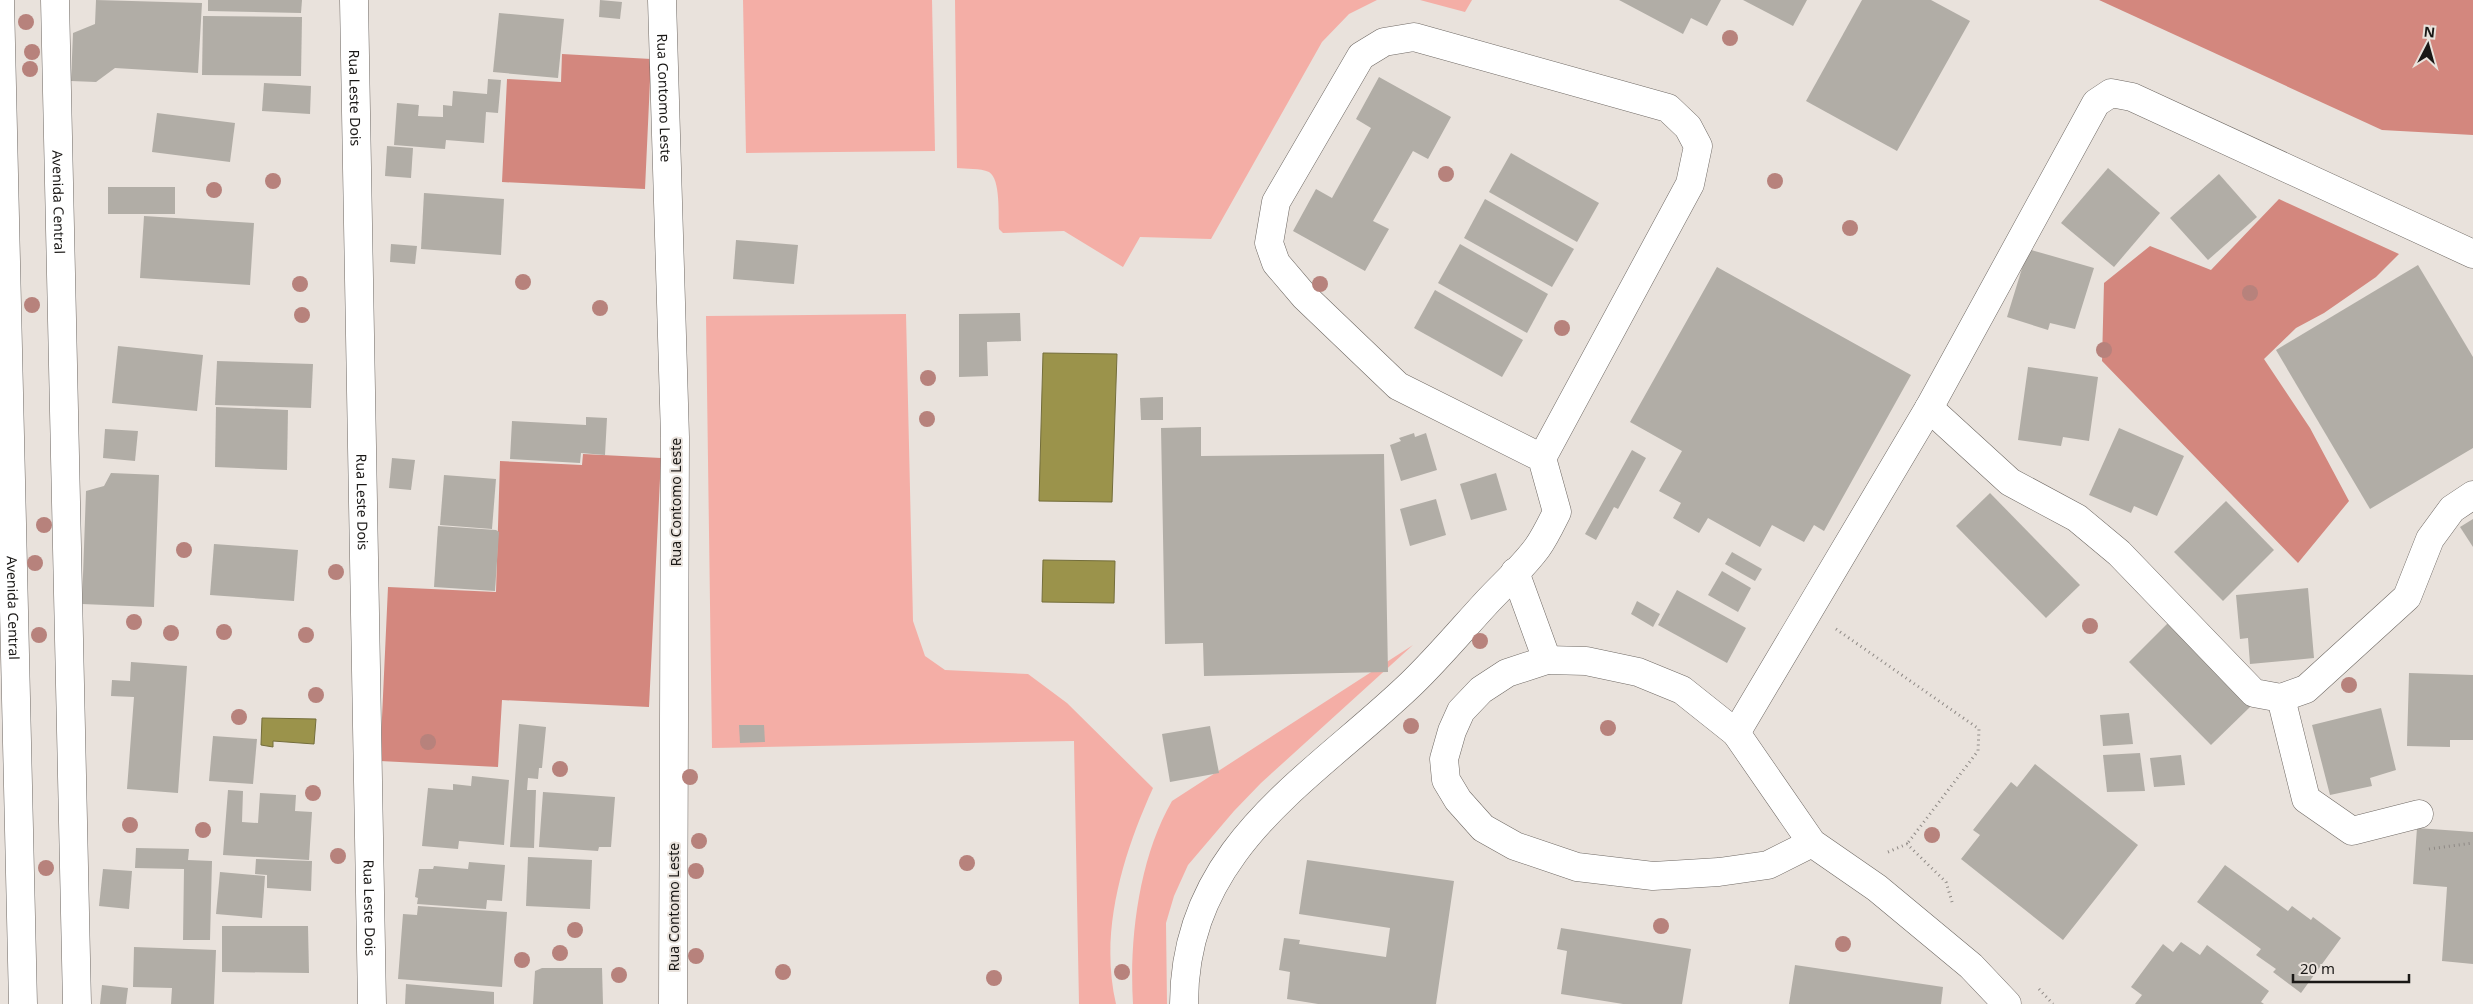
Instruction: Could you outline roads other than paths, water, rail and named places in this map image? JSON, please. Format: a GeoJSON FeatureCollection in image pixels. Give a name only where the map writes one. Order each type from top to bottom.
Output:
{"type":"FeatureCollection","features":[{"type":"Feature","properties":{"kind":"street","name":"Avenida Central"},"geometry":{"type":"LineString","coordinates":[[0,0],[23,1004]]}},
{"type":"Feature","properties":{"kind":"street","name":"Avenida Central"},"geometry":{"type":"LineString","coordinates":[[55,0],[77,1004]]}},
{"type":"Feature","properties":{"kind":"street","name":"Rua Leste Dois"},"geometry":{"type":"LineString","coordinates":[[354,0],[372,1004]]}},
{"type":"Feature","properties":{"kind":"street","name":"Rua Contomo Leste"},"geometry":{"type":"LineString","coordinates":[[662,0],[675,438],[672,1004]]}},
{"type":"Feature","properties":{"kind":"street"},"geometry":{"type":"LineString","coordinates":[[1184,1004],[1184,984],[1190,940],[1213,882],[1242,840],[1284,796],[1411,683],[1537,548],[1558,512],[1542,458],[1690,184],[1698,146],[1688,127],[1668,108],[1414,38],[1384,42],[1361,56],[1276,202],[1269,242],[1276,263],[1310,302],[1398,386],[1542,458]]}},
{"type":"Feature","properties":{"kind":"street"},"geometry":{"type":"LineString","coordinates":[[1736,733],[1929,408],[2096,103],[2111,93],[2132,97],[2473,254]]}},
{"type":"Feature","properties":{"kind":"street"},"geometry":{"type":"LineString","coordinates":[[1929,408],[2010,482],[2077,518],[2119,553],[2254,693],[2281,698],[2306,689],[2407,597],[2430,539],[2452,509],[2473,495]]}},
{"type":"Feature","properties":{"kind":"street"},"geometry":{"type":"LineString","coordinates":[[1515,572],[1547,660]]}},
{"type":"Feature","properties":{"kind":"street"},"geometry":{"type":"LineString","coordinates":[[1812,843],[1768,865],[1719,872],[1653,876],[1578,867],[1515,846],[1483,828],[1458,800],[1446,780],[1444,759],[1452,731],[1461,710],[1481,690],[1507,672],[1547,660],[1586,662],[1638,672],[1682,690],[1736,733],[1812,843],[1877,888],[1971,966],[2007,1004]]}},
{"type":"Feature","properties":{"kind":"street"},"geometry":{"type":"LineString","coordinates":[[2281,698],[2306,799],[2352,831],[2419,814]]}}]}
